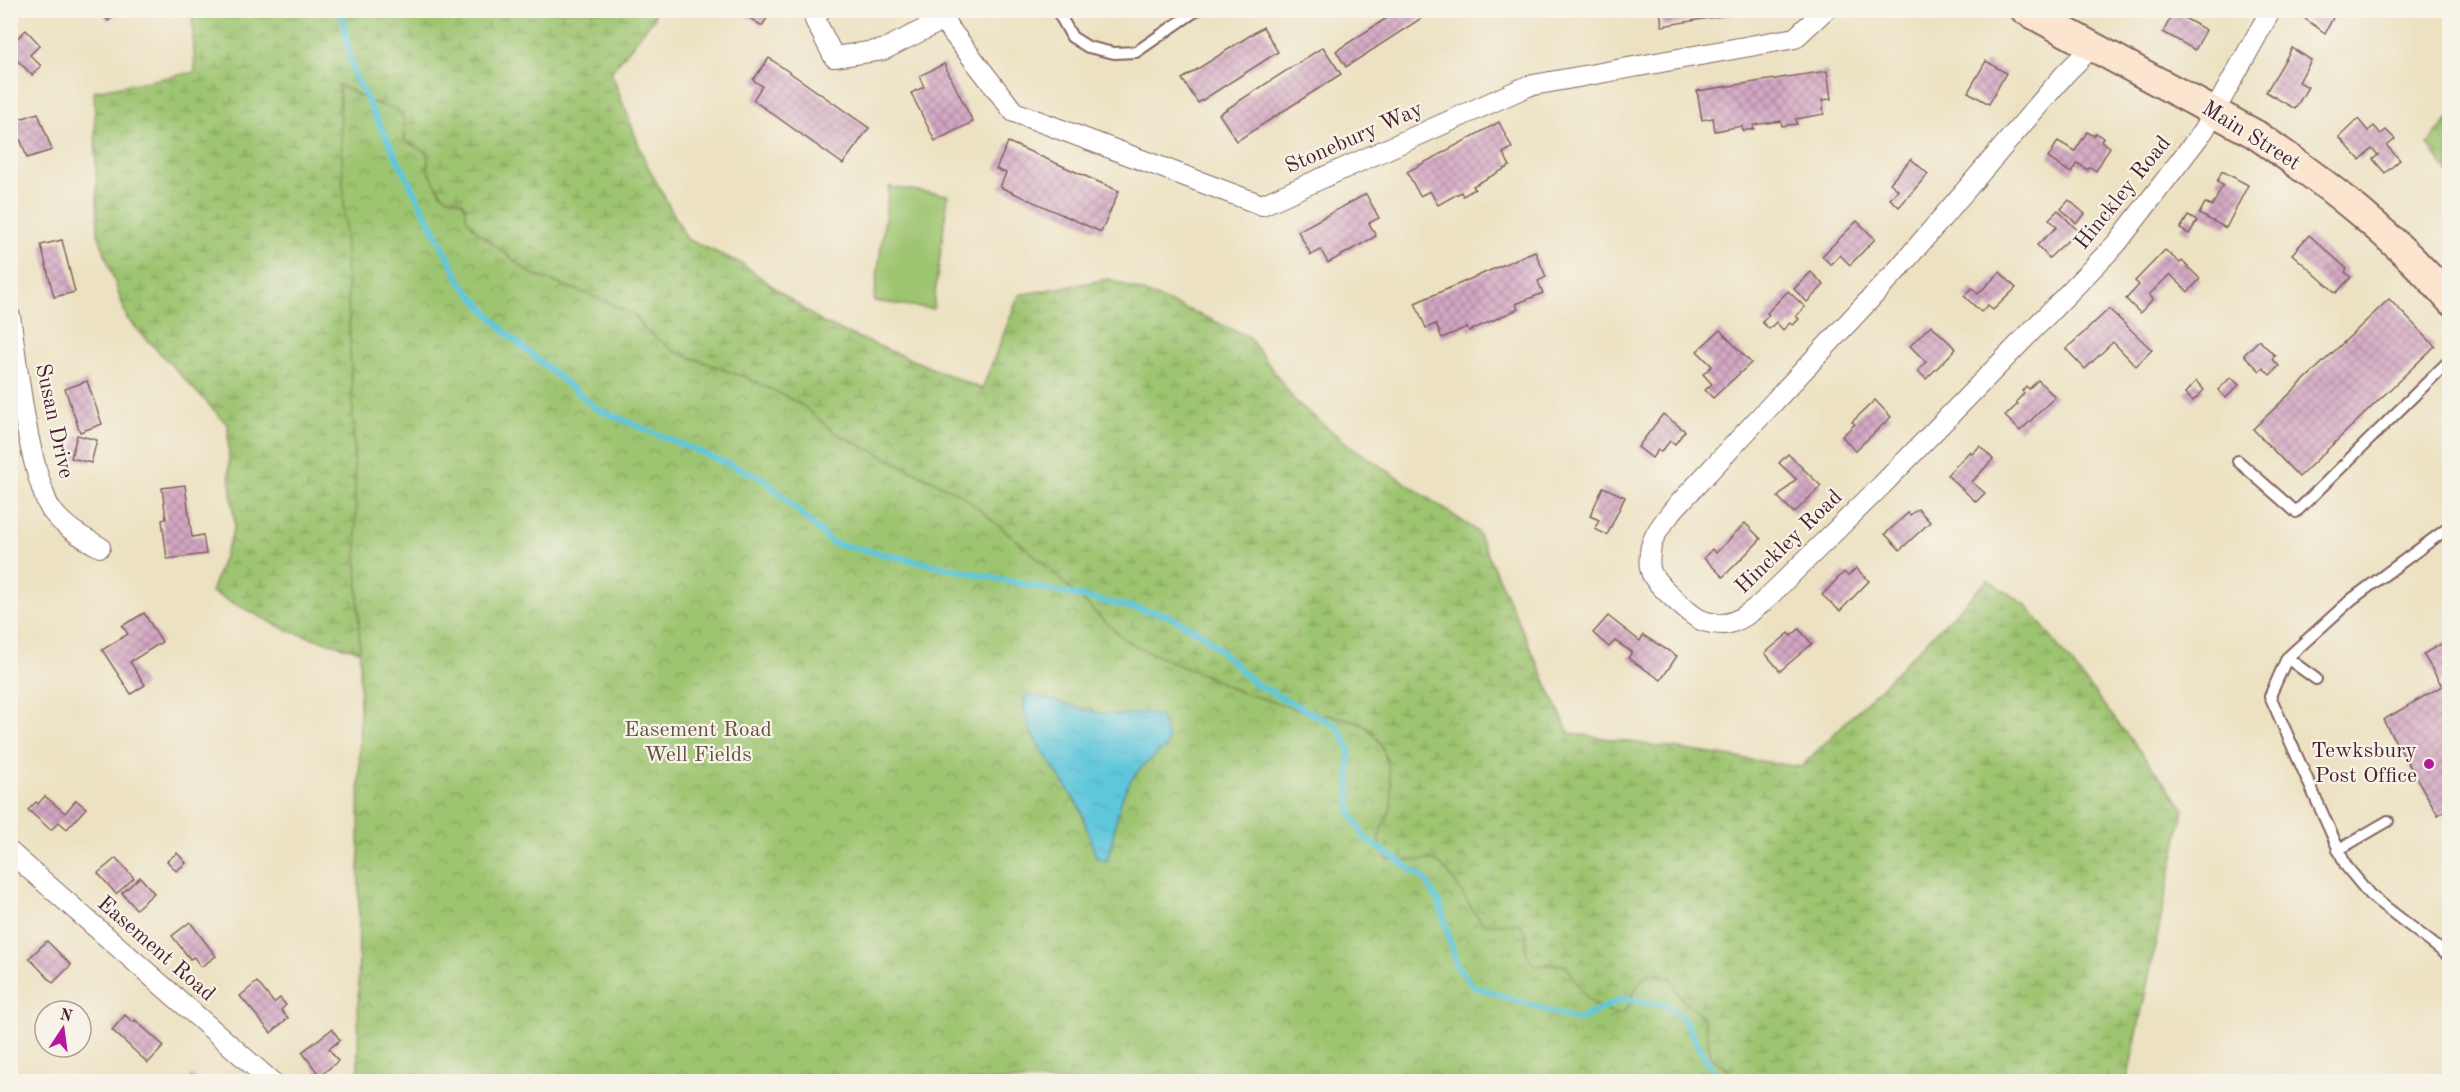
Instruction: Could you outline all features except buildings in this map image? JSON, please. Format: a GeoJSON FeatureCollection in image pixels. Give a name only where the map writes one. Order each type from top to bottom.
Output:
{"type":"FeatureCollection","features":[{"type":"Feature","properties":{"kind":"main road","name":"Main Street"},"geometry":{"type":"LineString","coordinates":[[2025,10],[2255,134],[2283,153],[2367,219],[2450,300]]}},
{"type":"Feature","properties":{"kind":"street","name":"Stonebury Way"},"geometry":{"type":"LineString","coordinates":[[820,10],[814,20],[834,57],[883,50],[939,15],[1014,112],[1262,205],[1528,86],[1795,38],[1825,10]]}},
{"type":"Feature","properties":{"kind":"street"},"geometry":{"type":"LineString","coordinates":[[2214,113],[2271,10]]}},
{"type":"Feature","properties":{"kind":"street","name":"Hinckley Road"},"geometry":{"type":"LineString","coordinates":[[2093,46],[2065,74],[1900,267],[1674,509],[1656,534],[1650,550],[1649,565],[1652,575],[1686,610],[1700,620],[1716,624],[1744,617],[1805,563],[2117,243],[2185,156],[2214,113]]}},
{"type":"Feature","properties":{"kind":"street","name":"Susan Drive"},"geometry":{"type":"LineString","coordinates":[[10,316],[26,428],[40,484],[50,508],[62,523],[100,547]]}},
{"type":"Feature","properties":{"kind":"street","name":"Easement Road"},"geometry":{"type":"LineString","coordinates":[[10,852],[272,1082]]}},
{"type":"Feature","properties":{"kind":"lane"},"geometry":{"type":"LineString","coordinates":[[1057,10],[1072,37],[1088,47],[1114,53],[1136,52],[1197,10]]}},
{"type":"Feature","properties":{"kind":"lane"},"geometry":{"type":"LineString","coordinates":[[2238,460],[2296,512],[2450,360]]}},
{"type":"Feature","properties":{"kind":"lane"},"geometry":{"type":"LineString","coordinates":[[2448,528],[2352,599],[2287,658],[2270,696],[2346,866],[2370,895],[2450,957]]}},
{"type":"Feature","properties":{"kind":"lane"},"geometry":{"type":"LineString","coordinates":[[2287,658],[2316,679]]}},
{"type":"Feature","properties":{"kind":"lane"},"geometry":{"type":"LineString","coordinates":[[2338,850],[2388,821]]}},
{"type":"Feature","properties":{"kind":"green space"},"geometry":{"type":"Polygon","coordinates":[[[192,11],[654,11],[654,18],[611,72],[645,161],[687,239],[742,264],[823,323],[982,389],[1019,295],[1109,279],[1194,312],[1249,337],[1295,401],[1346,443],[1477,531],[1569,733],[1801,767],[1988,580],[2026,605],[2184,808],[2127,1081],[1115,1081],[456,679],[289,631],[211,592],[235,526],[229,473],[228,425],[127,318],[98,233],[94,91],[195,72],[192,11]]]}},
{"type":"Feature","properties":{"kind":"green space","name":"Easement Road Well Fields"},"geometry":{"type":"Polygon","coordinates":[[[339,85],[369,101],[402,114],[405,141],[426,152],[428,170],[441,193],[461,201],[465,206],[467,219],[475,230],[532,274],[633,314],[646,331],[676,352],[747,378],[783,395],[803,406],[834,432],[962,495],[1031,552],[1125,640],[1241,692],[1307,712],[1347,719],[1364,725],[1381,746],[1390,777],[1391,805],[1379,835],[1379,841],[1387,859],[1426,860],[1438,863],[1445,869],[1482,921],[1487,924],[1520,924],[1527,934],[1528,955],[1536,966],[1553,964],[1567,966],[1582,992],[1603,1010],[1622,1014],[1640,982],[1649,973],[1671,977],[1682,999],[1704,1020],[1711,1055],[1728,1069],[1736,1081],[358,1081],[360,660],[353,415],[339,85]]]}},
{"type":"Feature","properties":{"kind":"green space"},"geometry":{"type":"Polygon","coordinates":[[[2449,118],[2449,175],[2428,144],[2449,118]]]}},
{"type":"Feature","properties":{"kind":"green space"},"geometry":{"type":"Polygon","coordinates":[[[889,187],[948,195],[933,309],[874,301],[889,187]]]}},
{"type":"Feature","properties":{"kind":"water"},"geometry":{"type":"Polygon","coordinates":[[[1031,695],[1096,712],[1119,715],[1145,713],[1160,717],[1168,737],[1167,746],[1148,761],[1130,781],[1121,803],[1107,861],[1096,857],[1080,808],[1032,735],[1023,697],[1031,695]]]}},
{"type":"Feature","properties":{"kind":"waterway"},"geometry":{"type":"LineString","coordinates":[[341,10],[353,73],[462,284],[506,333],[597,409],[764,479],[832,543],[1167,615],[1204,635],[1254,683],[1338,727],[1349,749],[1350,811],[1365,838],[1425,879],[1440,905],[1457,966],[1473,986],[1577,1020],[1622,999],[1667,1005],[1683,1018],[1719,1082]]}},
{"type":"Feature","properties":{"kind":"place","name":"Tewksbury Post Office"},"geometry":{"type":"Point","coordinates":[2429,764]}}]}
